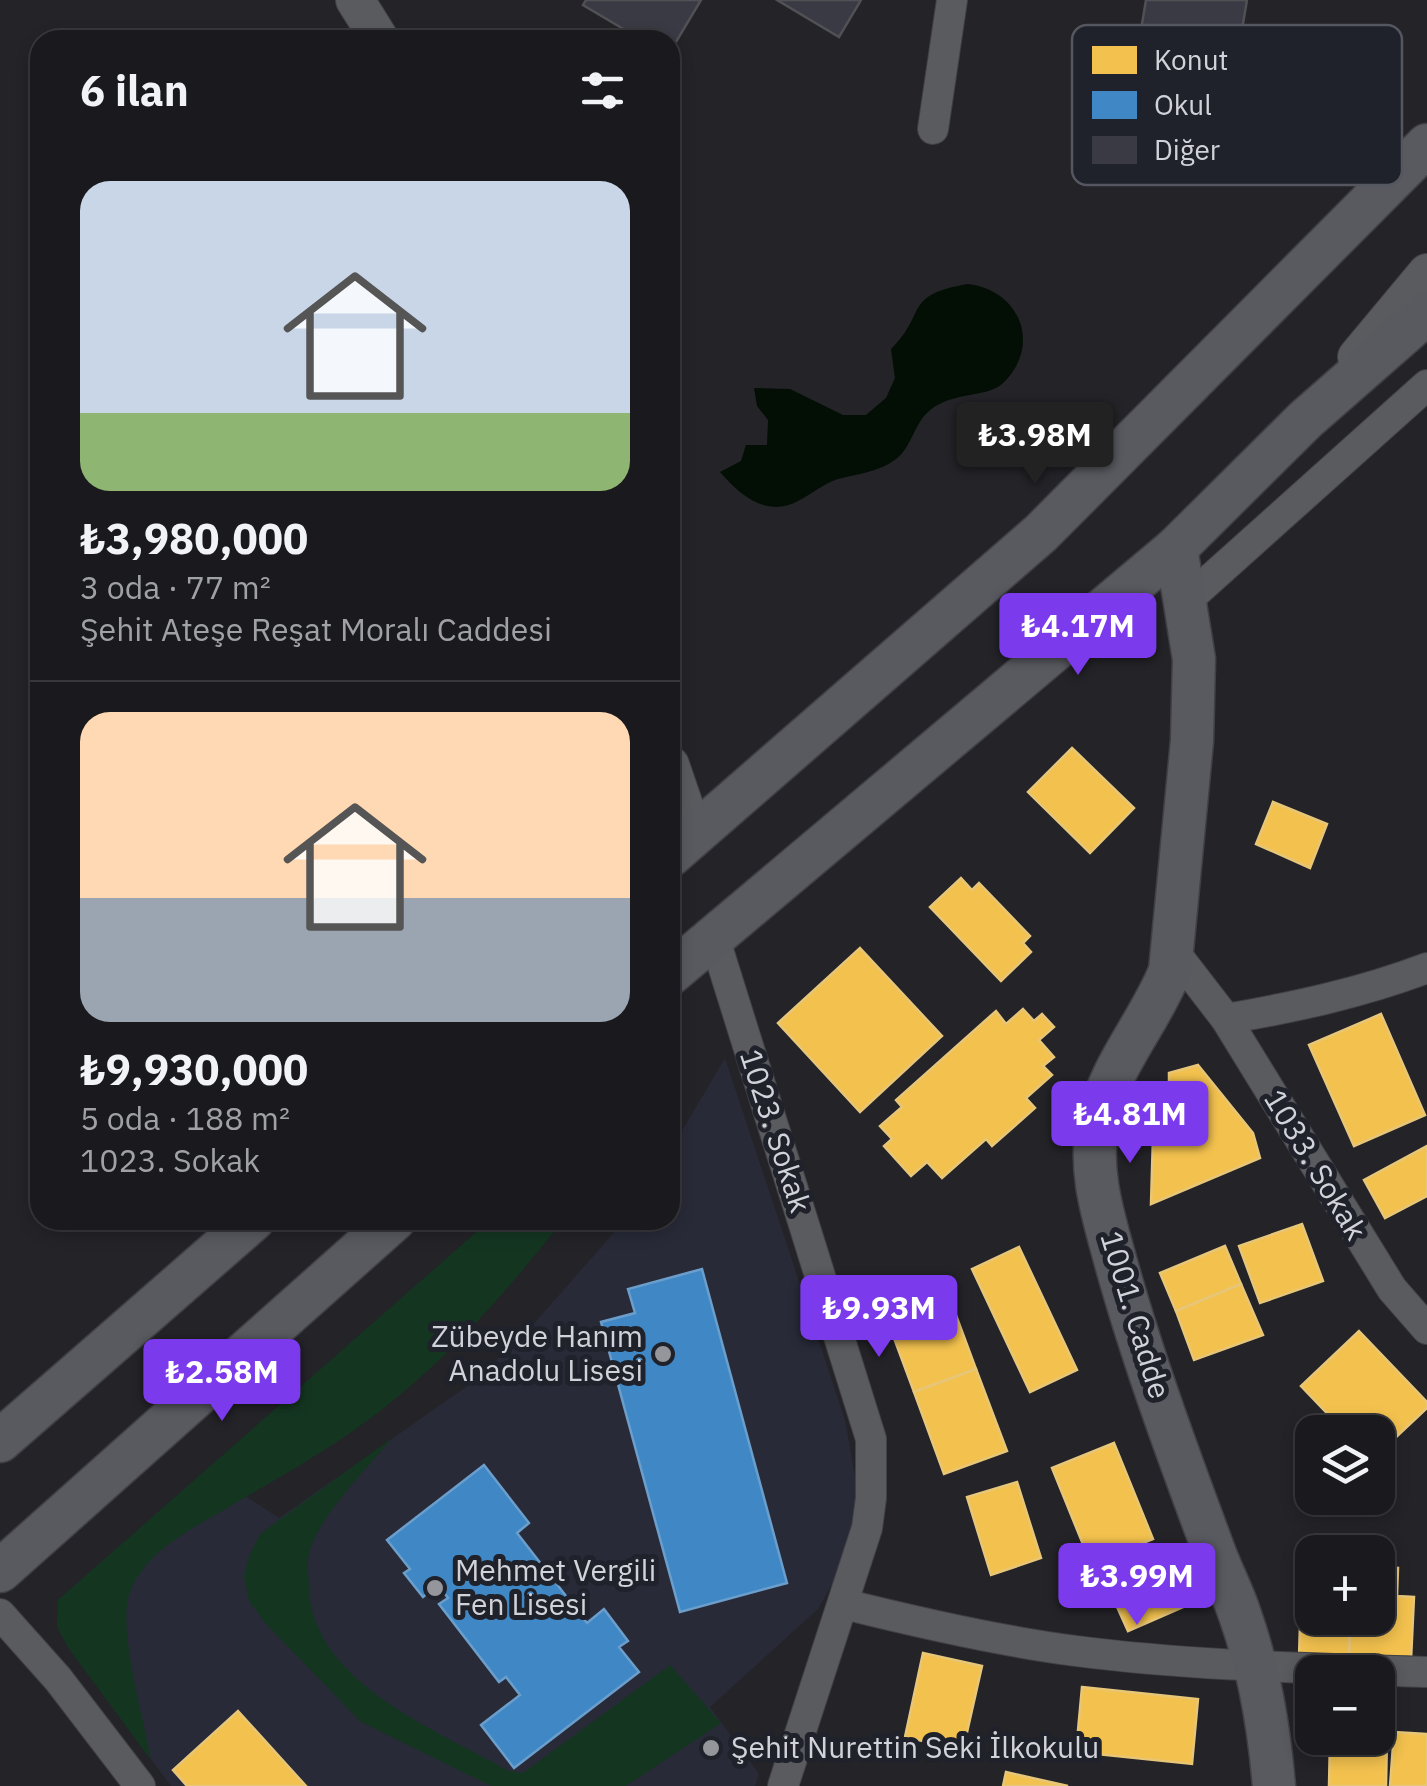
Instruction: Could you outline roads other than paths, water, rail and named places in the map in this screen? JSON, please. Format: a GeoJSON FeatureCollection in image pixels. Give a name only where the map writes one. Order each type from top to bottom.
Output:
{"type":"FeatureCollection","features":[{"type":"Feature","properties":{"kind":"main road"},"geometry":{"type":"LineString","coordinates":[[1402,170],[1427,145]]}},
{"type":"Feature","properties":{"kind":"main road"},"geometry":{"type":"LineString","coordinates":[[682,846],[1041,533],[1387,185]]}},
{"type":"Feature","properties":{"kind":"main road"},"geometry":{"type":"LineString","coordinates":[[680,966],[1176,548],[1305,420],[1427,313]]}},
{"type":"Feature","properties":{"kind":"main road","name":"1001. Cadde"},"geometry":{"type":"LineString","coordinates":[[1176,548],[1194,660],[1192,741],[1170,970],[1158,1002],[1111,1080],[1098,1120],[1093,1157],[1095,1189],[1130,1314],[1256,1667],[1265,1700],[1274,1786]]}},
{"type":"Feature","properties":{"kind":"main road"},"geometry":{"type":"LineString","coordinates":[[0,1441],[243,1230]]}},
{"type":"Feature","properties":{"kind":"main road"},"geometry":{"type":"LineString","coordinates":[[0,1571],[383,1230]]}},
{"type":"Feature","properties":{"kind":"street"},"geometry":{"type":"LineString","coordinates":[[355,0],[374,30]]}},
{"type":"Feature","properties":{"kind":"street"},"geometry":{"type":"LineString","coordinates":[[933,129],[952,0]]}},
{"type":"Feature","properties":{"kind":"street"},"geometry":{"type":"LineString","coordinates":[[1305,420],[1427,273]]}},
{"type":"Feature","properties":{"kind":"street"},"geometry":{"type":"LineString","coordinates":[[1186,601],[1427,386]]}},
{"type":"Feature","properties":{"kind":"street","name":"1023. Sokak"},"geometry":{"type":"LineString","coordinates":[[714,937],[872,1439],[872,1498],[867,1528],[783,1786]]}},
{"type":"Feature","properties":{"kind":"street","name":"1033. Sokak"},"geometry":{"type":"LineString","coordinates":[[1172,949],[1226,1020],[1392,1289],[1427,1328]]}},
{"type":"Feature","properties":{"kind":"street"},"geometry":{"type":"LineString","coordinates":[[1226,1020],[1381,986],[1427,968]]}},
{"type":"Feature","properties":{"kind":"street"},"geometry":{"type":"LineString","coordinates":[[844,1604],[1073,1651],[1256,1667],[1427,1672]]}},
{"type":"Feature","properties":{"kind":"street"},"geometry":{"type":"LineString","coordinates":[[0,1614],[58,1679],[140,1786]]}},
{"type":"Feature","properties":{"kind":"place","name":"Zübeyde Hanım Anadolu Lisesi"},"geometry":{"type":"Point","coordinates":[663,1354]}},
{"type":"Feature","properties":{"kind":"place","name":"Mehmet Vergili Fen Lisesi"},"geometry":{"type":"Point","coordinates":[435,1588]}},
{"type":"Feature","properties":{"kind":"place","name":"Şehit Nurettin Seki İlkokulu"},"geometry":{"type":"Point","coordinates":[711,1748]}}]}
